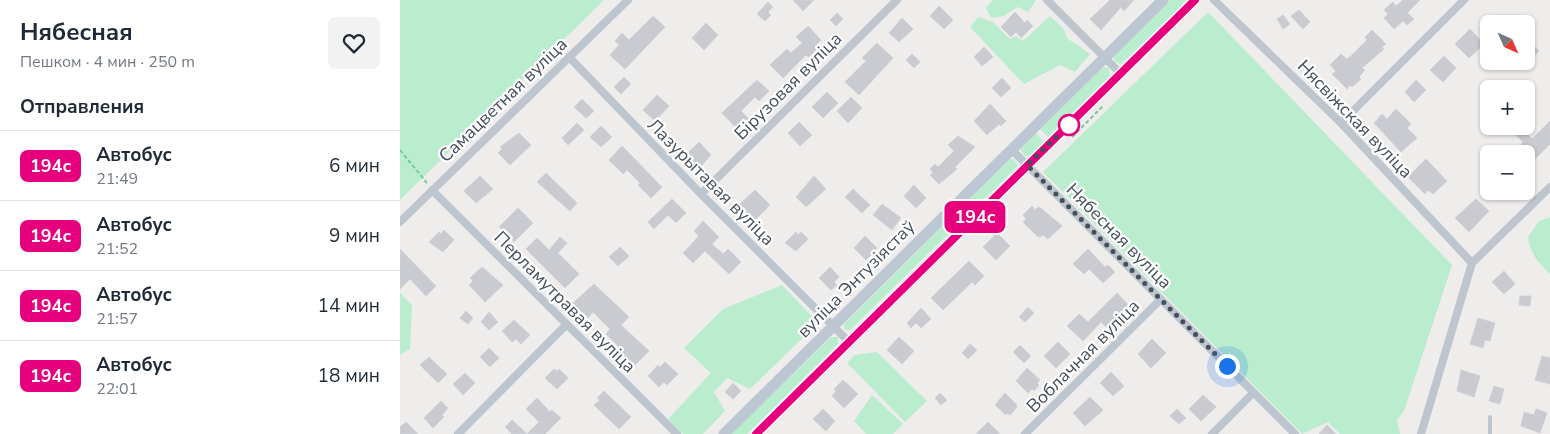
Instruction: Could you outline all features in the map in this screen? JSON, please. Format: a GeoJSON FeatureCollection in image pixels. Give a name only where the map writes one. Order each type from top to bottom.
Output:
{"type":"FeatureCollection","features":[{"type":"Feature","properties":{"kind":"street","name":"Самацветная вуліца"},"geometry":{"type":"LineString","coordinates":[[400,222],[628,0]]}},
{"type":"Feature","properties":{"kind":"street","name":"Бірузовая вуліца"},"geometry":{"type":"LineString","coordinates":[[701,194],[897,0]]}},
{"type":"Feature","properties":{"kind":"street"},"geometry":{"type":"LineString","coordinates":[[1047,0],[1120,73]]}},
{"type":"Feature","properties":{"kind":"street","name":"вуліца Энтузіястаў"},"geometry":{"type":"LineString","coordinates":[[724,434],[1163,0]]}},
{"type":"Feature","properties":{"kind":"street"},"geometry":{"type":"LineString","coordinates":[[756,434],[1195,0]]}},
{"type":"Feature","properties":{"kind":"street","name":"Нясвіжская вуліца"},"geometry":{"type":"LineString","coordinates":[[1214,0],[1341,123],[1472,263]]}},
{"type":"Feature","properties":{"kind":"street"},"geometry":{"type":"LineString","coordinates":[[1341,123],[1464,0]]}},
{"type":"Feature","properties":{"kind":"street","name":"Лазурытавая вуліца"},"geometry":{"type":"LineString","coordinates":[[569,57],[701,194],[849,342]]}},
{"type":"Feature","properties":{"kind":"street","name":"Нябесная вуліца"},"geometry":{"type":"LineString","coordinates":[[1012,150],[1294,434]]}},
{"type":"Feature","properties":{"kind":"street"},"geometry":{"type":"LineString","coordinates":[[1421,434],[1472,263],[1550,187]]}},
{"type":"Feature","properties":{"kind":"street","name":"Перламутравая вуліца"},"geometry":{"type":"LineString","coordinates":[[432,190],[677,434]]}},
{"type":"Feature","properties":{"kind":"street","name":"Воблачная вуліца"},"geometry":{"type":"LineString","coordinates":[[1025,434],[1161,299]]}},
{"type":"Feature","properties":{"kind":"street"},"geometry":{"type":"LineString","coordinates":[[458,434],[566,324]]}},
{"type":"Feature","properties":{"kind":"street"},"geometry":{"type":"LineString","coordinates":[[1212,434],[1253,393]]}},
{"type":"Feature","properties":{"kind":"lane"},"geometry":{"type":"LineString","coordinates":[[1490,417],[1490,434]]}},
{"type":"Feature","properties":{"kind":"path"},"geometry":{"type":"LineString","coordinates":[[400,150],[432,190]]}},
{"type":"Feature","properties":{"kind":"green space"},"geometry":{"type":"Polygon","coordinates":[[[400,0],[604,0],[400,200],[400,0]]]}},
{"type":"Feature","properties":{"kind":"green space"},"geometry":{"type":"Polygon","coordinates":[[[993,0],[1036,0],[1028,12],[1018,7],[1004,16],[991,18],[986,8],[993,0]]]}},
{"type":"Feature","properties":{"kind":"green space"},"geometry":{"type":"Polygon","coordinates":[[[1170,0],[1187,0],[1121,64],[1115,62],[1113,56],[1170,0]]]}},
{"type":"Feature","properties":{"kind":"green space"},"geometry":{"type":"Polygon","coordinates":[[[1208,12],[1452,265],[1404,411],[1397,420],[1400,434],[1340,434],[1328,422],[1302,434],[1043,172],[1208,12]]]}},
{"type":"Feature","properties":{"kind":"green space"},"geometry":{"type":"Polygon","coordinates":[[[1050,16],[1063,28],[1067,38],[1090,54],[1075,72],[1060,65],[1024,84],[970,27],[978,17],[993,22],[1010,39],[1016,36],[1023,41],[1050,16]]]}},
{"type":"Feature","properties":{"kind":"green space"},"geometry":{"type":"Polygon","coordinates":[[[1102,68],[1109,68],[1110,76],[1048,137],[1040,129],[1102,68]]]}},
{"type":"Feature","properties":{"kind":"green space"},"geometry":{"type":"Polygon","coordinates":[[[1036,133],[1044,142],[1028,157],[1025,156],[1020,149],[1036,133]]]}},
{"type":"Feature","properties":{"kind":"green space"},"geometry":{"type":"Polygon","coordinates":[[[1010,159],[1014,159],[1018,166],[850,330],[844,329],[844,324],[1010,159]]]}},
{"type":"Feature","properties":{"kind":"green space"},"geometry":{"type":"Polygon","coordinates":[[[1550,217],[1550,274],[1535,257],[1528,237],[1539,221],[1550,217]]]}},
{"type":"Feature","properties":{"kind":"green space"},"geometry":{"type":"Polygon","coordinates":[[[782,285],[818,323],[750,389],[727,378],[714,392],[725,411],[703,434],[683,434],[668,419],[711,373],[684,348],[723,309],[782,285]]]}},
{"type":"Feature","properties":{"kind":"green space"},"geometry":{"type":"Polygon","coordinates":[[[400,293],[412,305],[410,349],[400,355],[400,293]]]}},
{"type":"Feature","properties":{"kind":"green space"},"geometry":{"type":"Polygon","coordinates":[[[831,337],[838,337],[838,344],[747,434],[731,434],[831,337]]]}},
{"type":"Feature","properties":{"kind":"green space"},"geometry":{"type":"Polygon","coordinates":[[[877,352],[927,401],[905,422],[847,363],[855,355],[877,352]]]}},
{"type":"Feature","properties":{"kind":"green space"},"geometry":{"type":"Polygon","coordinates":[[[872,395],[903,424],[893,434],[866,434],[854,421],[872,395]]]}},
{"type":"Feature","properties":{"kind":"building"},"geometry":{"type":"Polygon","coordinates":[[[793,0],[814,0],[803,11],[793,0]]]}},
{"type":"Feature","properties":{"kind":"building"},"geometry":{"type":"Polygon","coordinates":[[[1110,0],[1134,0],[1124,11],[1121,7],[1101,30],[1090,19],[1110,0]]]}},
{"type":"Feature","properties":{"kind":"building"},"geometry":{"type":"Polygon","coordinates":[[[1403,0],[1420,0],[1407,13],[1414,19],[1407,25],[1403,21],[1394,29],[1384,18],[1388,14],[1384,10],[1393,2],[1396,6],[1403,0]]]}},
{"type":"Feature","properties":{"kind":"building"},"geometry":{"type":"Polygon","coordinates":[[[768,2],[773,7],[768,12],[771,15],[765,21],[757,14],[768,2]]]}},
{"type":"Feature","properties":{"kind":"building"},"geometry":{"type":"Polygon","coordinates":[[[939,6],[953,20],[944,29],[930,16],[939,6]]]}},
{"type":"Feature","properties":{"kind":"building"},"geometry":{"type":"Polygon","coordinates":[[[1299,10],[1310,22],[1303,29],[1291,16],[1299,10]]]}},
{"type":"Feature","properties":{"kind":"building"},"geometry":{"type":"Polygon","coordinates":[[[1015,12],[1025,23],[1027,20],[1033,26],[1021,38],[1016,32],[1011,37],[1001,27],[1015,12]]]}},
{"type":"Feature","properties":{"kind":"building"},"geometry":{"type":"Polygon","coordinates":[[[837,13],[843,19],[836,26],[830,20],[837,13]]]}},
{"type":"Feature","properties":{"kind":"building"},"geometry":{"type":"Polygon","coordinates":[[[1283,15],[1290,24],[1283,29],[1277,19],[1283,15]]]}},
{"type":"Feature","properties":{"kind":"building"},"geometry":{"type":"Polygon","coordinates":[[[653,16],[665,27],[625,69],[610,55],[619,45],[615,41],[622,33],[629,40],[653,16]]]}},
{"type":"Feature","properties":{"kind":"building"},"geometry":{"type":"Polygon","coordinates":[[[902,18],[913,29],[899,42],[889,33],[902,18]]]}},
{"type":"Feature","properties":{"kind":"building"},"geometry":{"type":"Polygon","coordinates":[[[706,23],[718,35],[704,50],[692,38],[706,23]]]}},
{"type":"Feature","properties":{"kind":"building"},"geometry":{"type":"Polygon","coordinates":[[[808,26],[821,40],[817,44],[819,47],[809,57],[806,55],[783,78],[770,65],[787,49],[791,53],[802,43],[796,37],[808,26]]]}},
{"type":"Feature","properties":{"kind":"building"},"geometry":{"type":"Polygon","coordinates":[[[1470,29],[1480,40],[1480,48],[1469,58],[1455,44],[1470,29]]]}},
{"type":"Feature","properties":{"kind":"building"},"geometry":{"type":"Polygon","coordinates":[[[1372,30],[1386,44],[1382,47],[1384,49],[1362,68],[1365,70],[1359,77],[1361,79],[1352,87],[1350,85],[1347,89],[1332,74],[1336,71],[1330,65],[1341,54],[1347,59],[1351,56],[1367,40],[1365,37],[1372,30]]]}},
{"type":"Feature","properties":{"kind":"building"},"geometry":{"type":"Polygon","coordinates":[[[877,43],[893,58],[859,95],[845,82],[866,61],[862,58],[877,43]]]}},
{"type":"Feature","properties":{"kind":"building"},"geometry":{"type":"Polygon","coordinates":[[[984,47],[993,57],[982,66],[974,57],[984,47]]]}},
{"type":"Feature","properties":{"kind":"building"},"geometry":{"type":"Polygon","coordinates":[[[1535,47],[1539,51],[1535,55],[1535,47]]]}},
{"type":"Feature","properties":{"kind":"building"},"geometry":{"type":"Polygon","coordinates":[[[912,54],[920,62],[914,68],[906,60],[912,54]]]}},
{"type":"Feature","properties":{"kind":"building"},"geometry":{"type":"Polygon","coordinates":[[[1444,56],[1456,68],[1443,82],[1430,70],[1444,56]]]}},
{"type":"Feature","properties":{"kind":"building"},"geometry":{"type":"Polygon","coordinates":[[[624,77],[631,84],[621,94],[614,87],[624,77]]]}},
{"type":"Feature","properties":{"kind":"building"},"geometry":{"type":"Polygon","coordinates":[[[1002,78],[1011,88],[1001,97],[992,88],[1002,78]]]}},
{"type":"Feature","properties":{"kind":"building"},"geometry":{"type":"Polygon","coordinates":[[[757,80],[769,91],[759,101],[755,97],[741,111],[749,119],[738,130],[722,113],[757,80]]]}},
{"type":"Feature","properties":{"kind":"building"},"geometry":{"type":"Polygon","coordinates":[[[1416,80],[1426,90],[1414,102],[1405,92],[1416,80]]]}},
{"type":"Feature","properties":{"kind":"building"},"geometry":{"type":"Polygon","coordinates":[[[827,92],[838,103],[823,118],[812,107],[827,92]]]}},
{"type":"Feature","properties":{"kind":"building"},"geometry":{"type":"Polygon","coordinates":[[[657,95],[669,106],[655,121],[643,110],[657,95]]]}},
{"type":"Feature","properties":{"kind":"building"},"geometry":{"type":"Polygon","coordinates":[[[851,97],[862,108],[848,123],[837,111],[851,97]]]}},
{"type":"Feature","properties":{"kind":"building"},"geometry":{"type":"Polygon","coordinates":[[[582,99],[594,111],[586,118],[574,107],[582,99]]]}},
{"type":"Feature","properties":{"kind":"building"},"geometry":{"type":"Polygon","coordinates":[[[990,104],[1006,121],[1001,126],[999,124],[987,135],[974,121],[990,104]]]}},
{"type":"Feature","properties":{"kind":"building"},"geometry":{"type":"Polygon","coordinates":[[[1396,109],[1411,124],[1407,128],[1417,138],[1401,152],[1374,123],[1382,114],[1387,119],[1396,109]]]}},
{"type":"Feature","properties":{"kind":"building"},"geometry":{"type":"Polygon","coordinates":[[[1550,121],[1550,144],[1535,159],[1535,145],[1522,145],[1521,144],[1523,142],[1516,135],[1528,135],[1532,139],[1550,121]]]}},
{"type":"Feature","properties":{"kind":"building"},"geometry":{"type":"Polygon","coordinates":[[[799,122],[812,135],[800,146],[788,133],[799,122]]]}},
{"type":"Feature","properties":{"kind":"building"},"geometry":{"type":"Polygon","coordinates":[[[577,123],[584,130],[568,145],[562,138],[577,123]]]}},
{"type":"Feature","properties":{"kind":"building"},"geometry":{"type":"Polygon","coordinates":[[[601,126],[612,137],[601,147],[590,137],[601,126]]]}},
{"type":"Feature","properties":{"kind":"building"},"geometry":{"type":"Polygon","coordinates":[[[519,133],[531,145],[510,165],[498,153],[502,149],[500,147],[519,133]]]}},
{"type":"Feature","properties":{"kind":"building"},"geometry":{"type":"Polygon","coordinates":[[[958,136],[975,147],[955,167],[957,169],[939,184],[930,175],[933,173],[930,169],[935,164],[938,167],[954,151],[948,145],[958,136]]]}},
{"type":"Feature","properties":{"kind":"building"},"geometry":{"type":"Polygon","coordinates":[[[699,142],[711,155],[699,168],[686,155],[699,142]]]}},
{"type":"Feature","properties":{"kind":"building"},"geometry":{"type":"Polygon","coordinates":[[[622,146],[662,187],[651,198],[627,170],[623,174],[609,160],[622,146]]]}},
{"type":"Feature","properties":{"kind":"building"},"geometry":{"type":"Polygon","coordinates":[[[1426,159],[1447,181],[1433,194],[1428,190],[1425,194],[1408,177],[1426,159]]]}},
{"type":"Feature","properties":{"kind":"building"},"geometry":{"type":"Polygon","coordinates":[[[546,173],[577,203],[570,211],[537,182],[546,173]]]}},
{"type":"Feature","properties":{"kind":"building"},"geometry":{"type":"Polygon","coordinates":[[[480,176],[493,189],[476,203],[464,191],[480,176]]]}},
{"type":"Feature","properties":{"kind":"building"},"geometry":{"type":"Polygon","coordinates":[[[814,176],[826,189],[806,207],[796,197],[814,176]]]}},
{"type":"Feature","properties":{"kind":"building"},"geometry":{"type":"Polygon","coordinates":[[[914,185],[926,198],[916,208],[904,196],[914,185]]]}},
{"type":"Feature","properties":{"kind":"building"},"geometry":{"type":"Polygon","coordinates":[[[853,189],[870,205],[862,213],[845,197],[853,189]]]}},
{"type":"Feature","properties":{"kind":"building"},"geometry":{"type":"Polygon","coordinates":[[[755,190],[770,205],[755,220],[739,205],[755,190]]]}},
{"type":"Feature","properties":{"kind":"building"},"geometry":{"type":"Polygon","coordinates":[[[672,199],[686,213],[676,223],[668,215],[654,229],[648,222],[672,199]]]}},
{"type":"Feature","properties":{"kind":"building"},"geometry":{"type":"Polygon","coordinates":[[[1476,199],[1489,211],[1469,232],[1455,218],[1476,199]]]}},
{"type":"Feature","properties":{"kind":"building"},"geometry":{"type":"Polygon","coordinates":[[[882,204],[901,218],[892,230],[873,215],[882,204]]]}},
{"type":"Feature","properties":{"kind":"building"},"geometry":{"type":"Polygon","coordinates":[[[1032,206],[1035,210],[1038,207],[1042,209],[1062,226],[1048,239],[1043,235],[1037,236],[1023,222],[1026,219],[1023,215],[1032,206]]]}},
{"type":"Feature","properties":{"kind":"building"},"geometry":{"type":"Polygon","coordinates":[[[518,208],[533,223],[514,242],[499,227],[518,208]]]}},
{"type":"Feature","properties":{"kind":"building"},"geometry":{"type":"Polygon","coordinates":[[[703,221],[719,237],[712,244],[723,254],[728,249],[741,262],[729,274],[705,251],[693,263],[683,253],[699,236],[694,231],[703,221]]]}},
{"type":"Feature","properties":{"kind":"building"},"geometry":{"type":"Polygon","coordinates":[[[444,230],[454,240],[443,252],[429,242],[439,232],[441,234],[444,230]]]}},
{"type":"Feature","properties":{"kind":"building"},"geometry":{"type":"Polygon","coordinates":[[[796,232],[798,235],[801,232],[808,239],[796,251],[785,243],[796,232]]]}},
{"type":"Feature","properties":{"kind":"building"},"geometry":{"type":"Polygon","coordinates":[[[997,233],[1010,246],[996,260],[983,247],[997,233]]]}},
{"type":"Feature","properties":{"kind":"building"},"geometry":{"type":"Polygon","coordinates":[[[865,236],[877,248],[866,260],[854,248],[865,236]]]}},
{"type":"Feature","properties":{"kind":"building"},"geometry":{"type":"Polygon","coordinates":[[[560,237],[567,243],[558,253],[579,274],[565,288],[526,249],[537,238],[549,250],[560,237]]]}},
{"type":"Feature","properties":{"kind":"building"},"geometry":{"type":"Polygon","coordinates":[[[620,247],[629,256],[618,266],[609,257],[620,247]]]}},
{"type":"Feature","properties":{"kind":"building"},"geometry":{"type":"Polygon","coordinates":[[[400,249],[436,286],[426,296],[410,279],[400,289],[400,249]]]}},
{"type":"Feature","properties":{"kind":"building"},"geometry":{"type":"Polygon","coordinates":[[[1088,249],[1105,267],[1108,265],[1115,272],[1103,283],[1089,269],[1084,274],[1073,264],[1088,249]]]}},
{"type":"Feature","properties":{"kind":"building"},"geometry":{"type":"Polygon","coordinates":[[[969,261],[984,276],[975,285],[972,282],[943,310],[931,298],[969,261]]]}},
{"type":"Feature","properties":{"kind":"building"},"geometry":{"type":"Polygon","coordinates":[[[482,267],[503,285],[485,302],[469,285],[473,281],[470,278],[482,267]]]}},
{"type":"Feature","properties":{"kind":"building"},"geometry":{"type":"Polygon","coordinates":[[[830,267],[839,277],[834,282],[837,285],[831,290],[819,278],[830,267]]]}},
{"type":"Feature","properties":{"kind":"building"},"geometry":{"type":"Polygon","coordinates":[[[1504,271],[1515,284],[1504,294],[1492,282],[1504,271]]]}},
{"type":"Feature","properties":{"kind":"building"},"geometry":{"type":"Polygon","coordinates":[[[594,284],[629,317],[621,325],[649,351],[634,366],[620,352],[622,350],[606,334],[610,329],[593,312],[588,318],[573,303],[594,284]]]}},
{"type":"Feature","properties":{"kind":"building"},"geometry":{"type":"Polygon","coordinates":[[[1117,293],[1131,308],[1109,330],[1101,322],[1083,341],[1067,326],[1079,314],[1088,322],[1117,293]]]}},
{"type":"Feature","properties":{"kind":"building"},"geometry":{"type":"Polygon","coordinates":[[[1520,296],[1531,296],[1530,306],[1519,305],[1520,296]]]}},
{"type":"Feature","properties":{"kind":"building"},"geometry":{"type":"Polygon","coordinates":[[[1028,307],[1034,313],[1025,322],[1019,317],[1028,307]]]}},
{"type":"Feature","properties":{"kind":"building"},"geometry":{"type":"Polygon","coordinates":[[[921,308],[931,319],[921,328],[916,323],[911,328],[907,323],[921,308]]]}},
{"type":"Feature","properties":{"kind":"building"},"geometry":{"type":"Polygon","coordinates":[[[466,311],[473,318],[468,324],[460,318],[466,311]]]}},
{"type":"Feature","properties":{"kind":"building"},"geometry":{"type":"Polygon","coordinates":[[[489,312],[498,322],[489,330],[481,322],[489,312]]]}},
{"type":"Feature","properties":{"kind":"building"},"geometry":{"type":"Polygon","coordinates":[[[1478,318],[1495,323],[1490,341],[1485,340],[1483,348],[1470,344],[1478,318]]]}},
{"type":"Feature","properties":{"kind":"building"},"geometry":{"type":"Polygon","coordinates":[[[514,320],[530,335],[521,344],[516,339],[512,342],[502,331],[514,320]]]}},
{"type":"Feature","properties":{"kind":"building"},"geometry":{"type":"Polygon","coordinates":[[[899,337],[914,351],[902,364],[887,350],[899,337]]]}},
{"type":"Feature","properties":{"kind":"building"},"geometry":{"type":"Polygon","coordinates":[[[1152,339],[1166,353],[1151,368],[1138,354],[1152,339]]]}},
{"type":"Feature","properties":{"kind":"building"},"geometry":{"type":"Polygon","coordinates":[[[1058,342],[1070,354],[1056,368],[1044,356],[1058,342]]]}},
{"type":"Feature","properties":{"kind":"building"},"geometry":{"type":"Polygon","coordinates":[[[970,344],[977,350],[968,359],[962,353],[970,344]]]}},
{"type":"Feature","properties":{"kind":"building"},"geometry":{"type":"Polygon","coordinates":[[[1020,345],[1031,356],[1024,363],[1013,352],[1020,345]]]}},
{"type":"Feature","properties":{"kind":"building"},"geometry":{"type":"Polygon","coordinates":[[[489,348],[499,358],[490,367],[480,357],[489,348]]]}},
{"type":"Feature","properties":{"kind":"building"},"geometry":{"type":"Polygon","coordinates":[[[1542,356],[1550,358],[1550,384],[1535,380],[1542,356]]]}},
{"type":"Feature","properties":{"kind":"building"},"geometry":{"type":"Polygon","coordinates":[[[429,357],[447,374],[438,383],[420,365],[429,357]]]}},
{"type":"Feature","properties":{"kind":"building"},"geometry":{"type":"Polygon","coordinates":[[[665,362],[678,374],[667,385],[664,382],[659,387],[648,376],[658,365],[660,367],[665,362]]]}},
{"type":"Feature","properties":{"kind":"building"},"geometry":{"type":"Polygon","coordinates":[[[1027,368],[1040,380],[1037,383],[1039,385],[1034,391],[1032,389],[1028,393],[1016,381],[1027,368]]]}},
{"type":"Feature","properties":{"kind":"building"},"geometry":{"type":"Polygon","coordinates":[[[554,369],[557,371],[559,369],[568,378],[557,389],[545,378],[554,369]]]}},
{"type":"Feature","properties":{"kind":"building"},"geometry":{"type":"Polygon","coordinates":[[[1461,370],[1480,376],[1474,397],[1457,391],[1461,370]]]}},
{"type":"Feature","properties":{"kind":"building"},"geometry":{"type":"Polygon","coordinates":[[[1111,372],[1124,386],[1113,396],[1100,383],[1111,372]]]}},
{"type":"Feature","properties":{"kind":"building"},"geometry":{"type":"Polygon","coordinates":[[[465,373],[475,383],[463,395],[453,384],[465,373]]]}},
{"type":"Feature","properties":{"kind":"building"},"geometry":{"type":"Polygon","coordinates":[[[843,380],[858,394],[844,408],[832,396],[836,391],[834,389],[843,380]]]}},
{"type":"Feature","properties":{"kind":"building"},"geometry":{"type":"Polygon","coordinates":[[[733,383],[741,391],[733,399],[725,392],[733,383]]]}},
{"type":"Feature","properties":{"kind":"building"},"geometry":{"type":"Polygon","coordinates":[[[1494,386],[1504,389],[1500,404],[1489,401],[1494,386]]]}},
{"type":"Feature","properties":{"kind":"building"},"geometry":{"type":"Polygon","coordinates":[[[604,391],[631,417],[619,429],[594,405],[600,400],[597,398],[604,391]]]}},
{"type":"Feature","properties":{"kind":"building"},"geometry":{"type":"Polygon","coordinates":[[[940,393],[947,400],[941,405],[935,398],[940,393]]]}},
{"type":"Feature","properties":{"kind":"building"},"geometry":{"type":"Polygon","coordinates":[[[1005,393],[1017,407],[1010,415],[1007,413],[1006,415],[995,405],[1005,393]]]}},
{"type":"Feature","properties":{"kind":"building"},"geometry":{"type":"Polygon","coordinates":[[[1203,395],[1216,407],[1201,421],[1189,409],[1203,395]]]}},
{"type":"Feature","properties":{"kind":"building"},"geometry":{"type":"Polygon","coordinates":[[[1090,397],[1103,410],[1085,426],[1073,413],[1090,397]]]}},
{"type":"Feature","properties":{"kind":"building"},"geometry":{"type":"Polygon","coordinates":[[[537,398],[550,412],[552,410],[561,418],[545,434],[527,434],[539,422],[526,409],[537,398]]]}},
{"type":"Feature","properties":{"kind":"building"},"geometry":{"type":"Polygon","coordinates":[[[441,401],[448,408],[442,415],[444,417],[433,428],[424,418],[441,401]]]}},
{"type":"Feature","properties":{"kind":"building"},"geometry":{"type":"Polygon","coordinates":[[[823,409],[835,421],[826,431],[813,419],[823,409]]]}},
{"type":"Feature","properties":{"kind":"building"},"geometry":{"type":"Polygon","coordinates":[[[1177,409],[1186,418],[1179,424],[1170,416],[1177,409]]]}},
{"type":"Feature","properties":{"kind":"building"},"geometry":{"type":"Polygon","coordinates":[[[1536,409],[1547,413],[1540,433],[1521,426],[1524,412],[1534,415],[1536,409]]]}},
{"type":"Feature","properties":{"kind":"building"},"geometry":{"type":"Polygon","coordinates":[[[512,420],[527,434],[512,434],[505,427],[512,420]]]}},
{"type":"Feature","properties":{"kind":"building"},"geometry":{"type":"Polygon","coordinates":[[[406,422],[418,434],[400,434],[400,427],[406,422]]]}},
{"type":"Feature","properties":{"kind":"building"},"geometry":{"type":"Polygon","coordinates":[[[988,422],[1000,434],[976,434],[988,422]]]}},
{"type":"Feature","properties":{"kind":"building"},"geometry":{"type":"Polygon","coordinates":[[[1327,425],[1336,434],[1319,434],[1327,425]]]}},
{"type":"Feature","properties":{"kind":"bus line","name":"194с"},"geometry":{"type":"LineString","coordinates":[[756,434],[1195,0]]}},
{"type":"Feature","properties":{"kind":"route"},"geometry":{"type":"LineString","coordinates":[[1069,125],[1027,165],[1227,366]]}}]}
